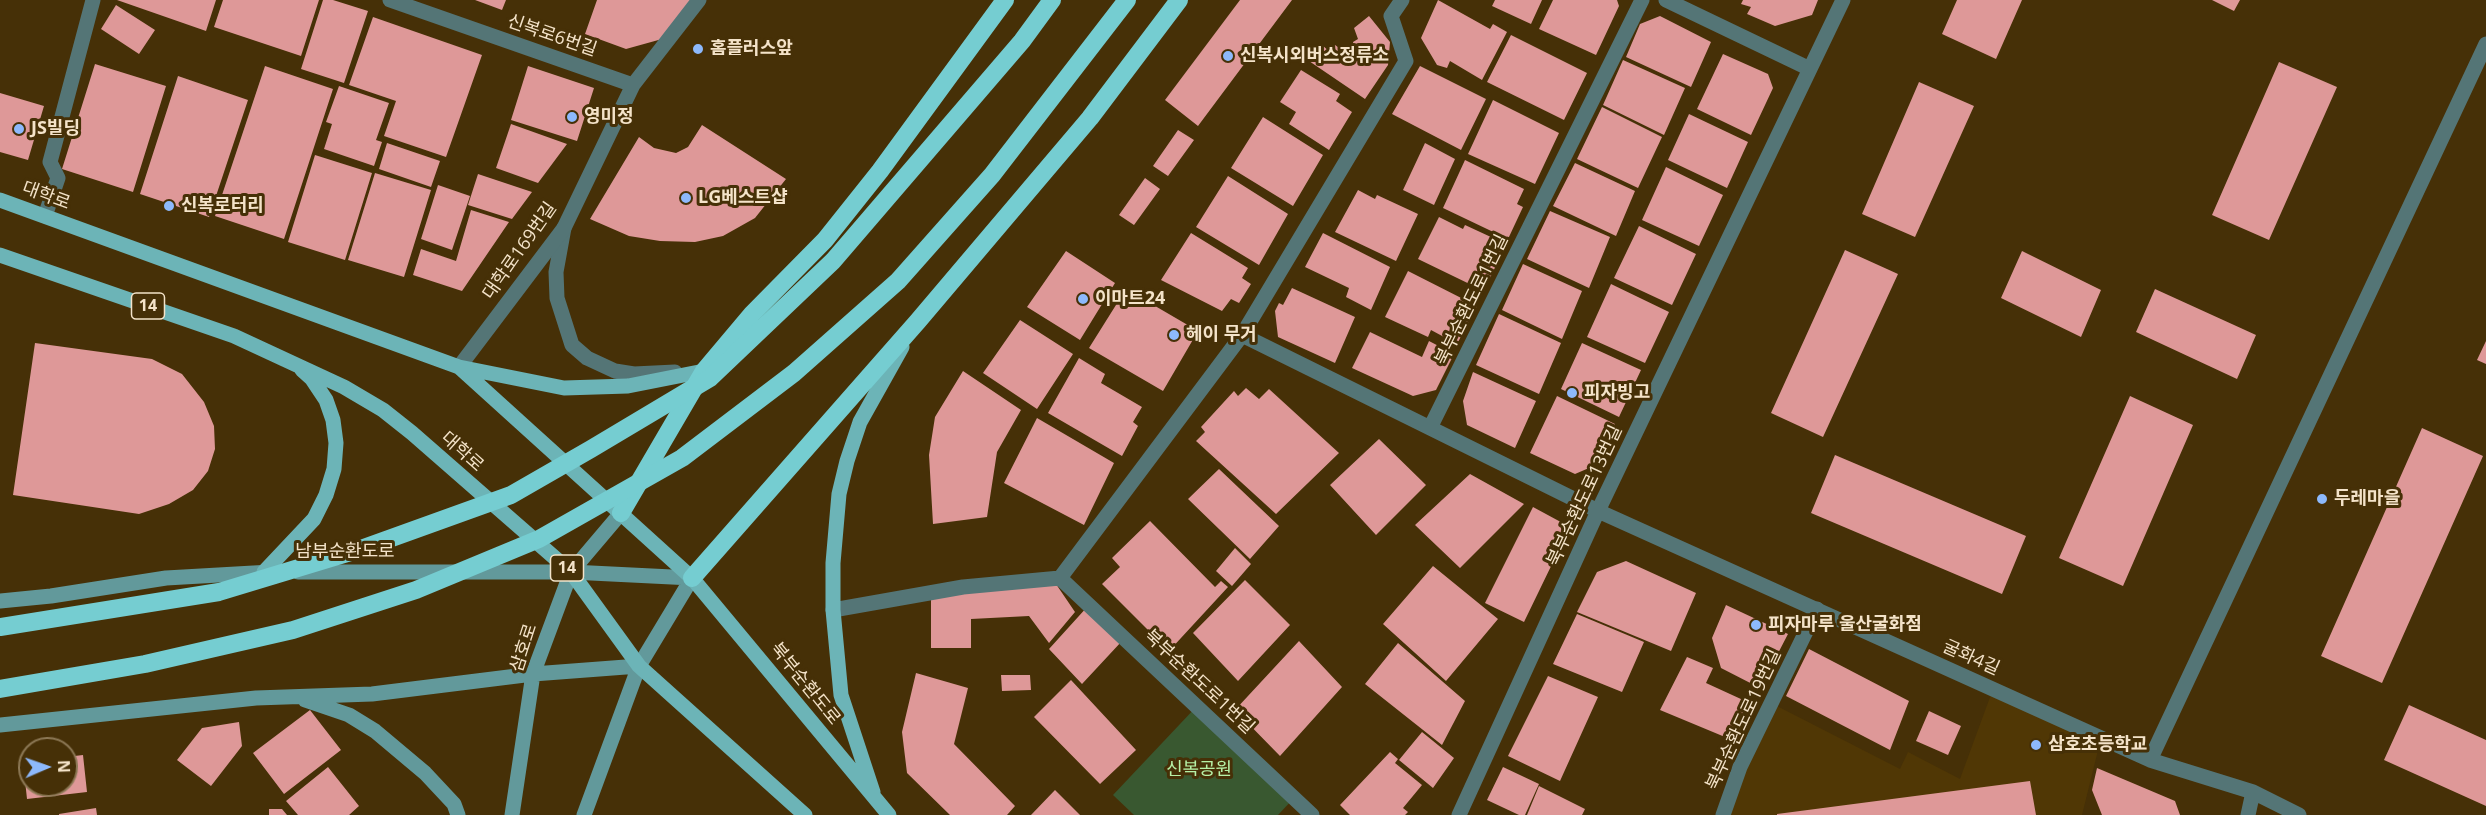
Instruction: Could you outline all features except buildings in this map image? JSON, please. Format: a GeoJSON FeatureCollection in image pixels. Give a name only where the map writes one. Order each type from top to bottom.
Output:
{"type":"FeatureCollection","features":[{"type":"Feature","properties":{"kind":"highway"},"geometry":{"type":"LineString","coordinates":[[621,513],[704,370],[752,315],[832,231],[880,171],[1005,0]]}},
{"type":"Feature","properties":{"kind":"highway"},"geometry":{"type":"LineString","coordinates":[[0,627],[219,592],[361,549],[512,495],[591,449],[710,378],[833,261],[1014,49],[1052,0]]}},
{"type":"Feature","properties":{"kind":"highway"},"geometry":{"type":"LineString","coordinates":[[0,689],[145,664],[281,632],[416,590],[539,539],[682,458],[794,373],[898,281],[992,175],[1127,0]]}},
{"type":"Feature","properties":{"kind":"highway"},"geometry":{"type":"LineString","coordinates":[[693,578],[918,321],[1090,118],[1179,0]]}},
{"type":"Feature","properties":{"kind":"main road","name":"대학로"},"geometry":{"type":"LineString","coordinates":[[0,200],[459,367],[693,578]]}},
{"type":"Feature","properties":{"kind":"main road","name":"대학로"},"geometry":{"type":"LineString","coordinates":[[0,255],[234,336],[294,362],[383,410],[571,572],[639,666],[805,815]]}},
{"type":"Feature","properties":{"kind":"main road"},"geometry":{"type":"LineString","coordinates":[[876,801],[841,695],[833,610],[833,562],[839,494],[860,422],[918,321]]}},
{"type":"Feature","properties":{"kind":"main road"},"geometry":{"type":"LineString","coordinates":[[264,572],[314,519],[326,495],[334,469],[334,431],[326,400],[312,380],[294,362]]}},
{"type":"Feature","properties":{"kind":"main road"},"geometry":{"type":"LineString","coordinates":[[459,367],[564,388],[628,386],[704,370]]}},
{"type":"Feature","properties":{"kind":"main road","name":"삼호로"},"geometry":{"type":"LineString","coordinates":[[512,815],[533,674],[571,572],[621,513]]}},
{"type":"Feature","properties":{"kind":"main road","name":"남부순환도로"},"geometry":{"type":"LineString","coordinates":[[0,601],[51,596],[166,578],[264,572],[571,572],[693,578]]}},
{"type":"Feature","properties":{"kind":"main road"},"geometry":{"type":"LineString","coordinates":[[584,815],[639,666],[693,578]]}},
{"type":"Feature","properties":{"kind":"main road","name":"북부순환도로"},"geometry":{"type":"LineString","coordinates":[[693,578],[889,815]]}},
{"type":"Feature","properties":{"kind":"main road"},"geometry":{"type":"LineString","coordinates":[[0,725],[284,696],[372,694],[533,674],[639,666]]}},
{"type":"Feature","properties":{"kind":"main road"},"geometry":{"type":"LineString","coordinates":[[284,696],[320,704],[349,715],[375,731],[425,773],[454,804],[458,815]]}},
{"type":"Feature","properties":{"kind":"street"},"geometry":{"type":"LineString","coordinates":[[45,216],[58,178],[50,162],[93,0]]}},
{"type":"Feature","properties":{"kind":"street","name":"신복로6번길"},"geometry":{"type":"LineString","coordinates":[[390,0],[633,85]]}},
{"type":"Feature","properties":{"kind":"street","name":"대학로169번길"},"geometry":{"type":"LineString","coordinates":[[459,367],[564,228],[633,85],[699,0]]}},
{"type":"Feature","properties":{"kind":"street"},"geometry":{"type":"LineString","coordinates":[[833,610],[963,587],[1060,578],[1242,335],[1406,61],[1390,16],[1402,0]]}},
{"type":"Feature","properties":{"kind":"street","name":"북부순환도로1번길"},"geometry":{"type":"LineString","coordinates":[[1430,428],[1642,0]]}},
{"type":"Feature","properties":{"kind":"street"},"geometry":{"type":"LineString","coordinates":[[1666,0],[1810,69]]}},
{"type":"Feature","properties":{"kind":"street","name":"북부순환도로13번길"},"geometry":{"type":"LineString","coordinates":[[1459,815],[1598,510],[1843,0]]}},
{"type":"Feature","properties":{"kind":"street"},"geometry":{"type":"LineString","coordinates":[[2150,760],[2486,44]]}},
{"type":"Feature","properties":{"kind":"street"},"geometry":{"type":"LineString","coordinates":[[564,228],[556,272],[557,298],[572,345],[587,358],[615,371],[634,374],[704,370]]}},
{"type":"Feature","properties":{"kind":"street"},"geometry":{"type":"LineString","coordinates":[[1242,335],[1430,428]]}},
{"type":"Feature","properties":{"kind":"street","name":"굴화4길"},"geometry":{"type":"LineString","coordinates":[[1430,428],[1598,510],[2150,760],[2253,792],[2299,815]]}},
{"type":"Feature","properties":{"kind":"street","name":"북부순환도로1번길"},"geometry":{"type":"LineString","coordinates":[[1060,578],[1312,815]]}},
{"type":"Feature","properties":{"kind":"street","name":"북부순환도로19번길"},"geometry":{"type":"LineString","coordinates":[[1723,815],[1740,767],[1817,609]]}},
{"type":"Feature","properties":{"kind":"street"},"geometry":{"type":"LineString","coordinates":[[2248,815],[2253,792]]}},
{"type":"Feature","properties":{"kind":"shaded area","name":"삼호초등학교"},"geometry":{"type":"Polygon","coordinates":[[[1993,689],[2101,738],[2082,815],[1723,815],[1771,703],[1900,769],[1908,752],[1960,779],[1993,689]]]}},
{"type":"Feature","properties":{"kind":"green space","name":"신복공원"},"geometry":{"type":"Polygon","coordinates":[[[1197,706],[1294,798],[1278,815],[1134,815],[1113,795],[1197,706]]]}},
{"type":"Feature","properties":{"kind":"place","name":"홈플러스앞"},"geometry":{"type":"Point","coordinates":[698,49]}},
{"type":"Feature","properties":{"kind":"place","name":"신복시외버스정류소"},"geometry":{"type":"Point","coordinates":[1228,56]}},
{"type":"Feature","properties":{"kind":"place","name":"영미정"},"geometry":{"type":"Point","coordinates":[572,117]}},
{"type":"Feature","properties":{"kind":"place","name":"JS빌딩"},"geometry":{"type":"Point","coordinates":[19,129]}},
{"type":"Feature","properties":{"kind":"place","name":"LG베스트샵"},"geometry":{"type":"Point","coordinates":[686,198]}},
{"type":"Feature","properties":{"kind":"place","name":"신복로터리"},"geometry":{"type":"Point","coordinates":[169,206]}},
{"type":"Feature","properties":{"kind":"place","name":"이마트24"},"geometry":{"type":"Point","coordinates":[1083,299]}},
{"type":"Feature","properties":{"kind":"place","name":"헤이 무거"},"geometry":{"type":"Point","coordinates":[1174,335]}},
{"type":"Feature","properties":{"kind":"place","name":"피자빙고"},"geometry":{"type":"Point","coordinates":[1572,393]}},
{"type":"Feature","properties":{"kind":"place","name":"두레마을"},"geometry":{"type":"Point","coordinates":[2322,499]}},
{"type":"Feature","properties":{"kind":"place","name":"피자마루 울산굴화점"},"geometry":{"type":"Point","coordinates":[1756,625]}},
{"type":"Feature","properties":{"kind":"place","name":"삼호초등학교"},"geometry":{"type":"Point","coordinates":[2036,745]}}]}
